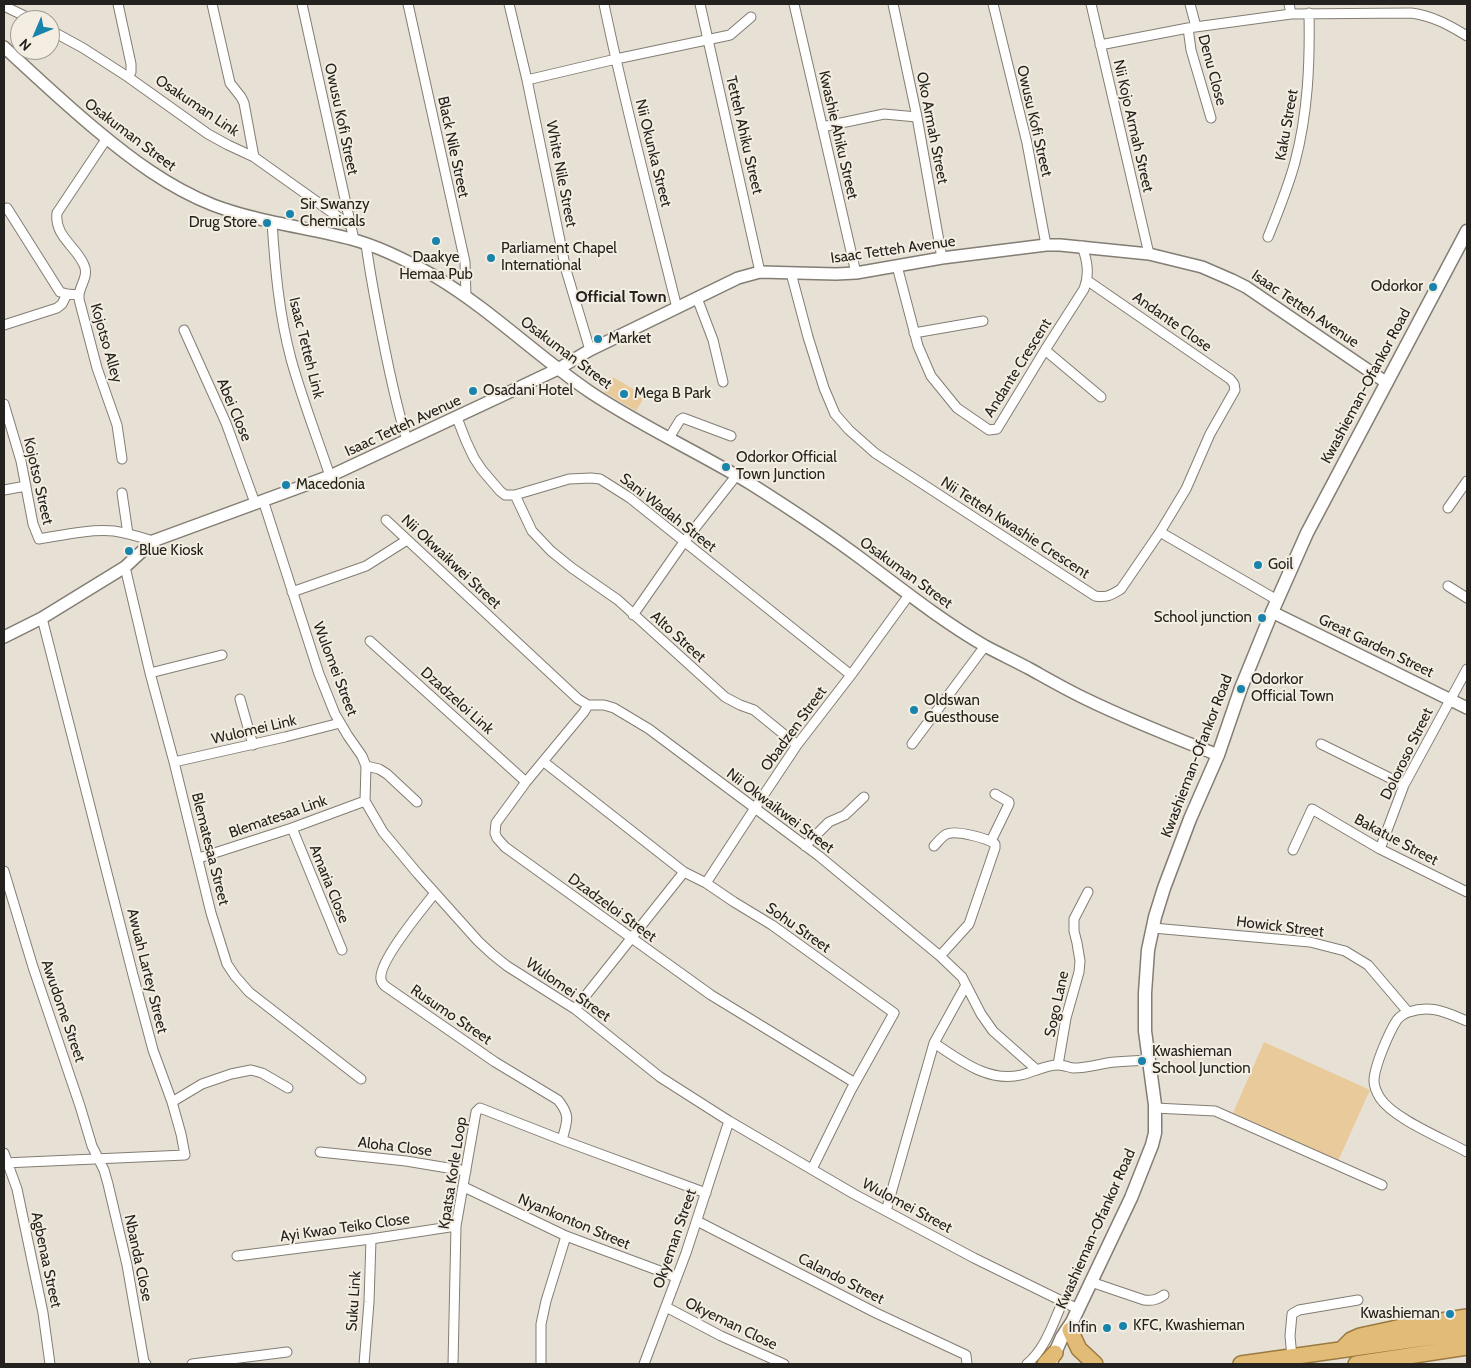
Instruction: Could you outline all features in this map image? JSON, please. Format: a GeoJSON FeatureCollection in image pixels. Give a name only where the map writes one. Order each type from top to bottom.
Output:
{"type":"FeatureCollection","features":[{"type":"Feature","properties":{"kind":"highway"},"geometry":{"type":"LineString","coordinates":[[1341,1350],[1351,1340],[1360,1336],[1467,1317]]}},
{"type":"Feature","properties":{"kind":"highway"},"geometry":{"type":"LineString","coordinates":[[1071,1326],[1078,1349],[1095,1364]]}},
{"type":"Feature","properties":{"kind":"highway"},"geometry":{"type":"LineString","coordinates":[[1242,1364],[1467,1332]]}},
{"type":"Feature","properties":{"kind":"highway"},"geometry":{"type":"LineString","coordinates":[[1356,1364],[1467,1347]]}},
{"type":"Feature","properties":{"kind":"highway"},"geometry":{"type":"LineString","coordinates":[[1044,1364],[1054,1360]]}},
{"type":"Feature","properties":{"kind":"main road","name":"Kwashieman-Ofankor Road"},"geometry":{"type":"LineString","coordinates":[[1054,1360],[1062,1337],[1071,1326],[1131,1198],[1152,1145],[1155,1127],[1155,1108],[1145,1031],[1145,993],[1148,950],[1164,888],[1190,819],[1218,754],[1241,688],[1274,606],[1307,533],[1467,231]]}},
{"type":"Feature","properties":{"kind":"street"},"geometry":{"type":"LineString","coordinates":[[118,4],[131,64],[131,72],[128,77]]}},
{"type":"Feature","properties":{"kind":"street"},"geometry":{"type":"LineString","coordinates":[[212,4],[230,83],[242,97],[244,103],[254,157]]}},
{"type":"Feature","properties":{"kind":"street","name":"Owusu Kofi Street"},"geometry":{"type":"LineString","coordinates":[[302,4],[354,240]]}},
{"type":"Feature","properties":{"kind":"street","name":"Black Nile Street"},"geometry":{"type":"LineString","coordinates":[[408,4],[465,262],[466,297]]}},
{"type":"Feature","properties":{"kind":"street","name":"White Nile Street"},"geometry":{"type":"LineString","coordinates":[[509,4],[528,80],[566,270],[590,350]]}},
{"type":"Feature","properties":{"kind":"street","name":"Nii Okunka Street"},"geometry":{"type":"LineString","coordinates":[[604,4],[677,308]]}},
{"type":"Feature","properties":{"kind":"street","name":"Tetteh Ahiku Street"},"geometry":{"type":"LineString","coordinates":[[700,4],[760,272]]}},
{"type":"Feature","properties":{"kind":"street","name":"Kwashie Ahiku Street"},"geometry":{"type":"LineString","coordinates":[[794,4],[856,273]]}},
{"type":"Feature","properties":{"kind":"street","name":"Oko Armah Street"},"geometry":{"type":"LineString","coordinates":[[894,4],[917,117],[942,258]]}},
{"type":"Feature","properties":{"kind":"street","name":"Owusu Kofi Street"},"geometry":{"type":"LineString","coordinates":[[993,4],[1027,143],[1046,245]]}},
{"type":"Feature","properties":{"kind":"street","name":"Nii Kojo Armah Street"},"geometry":{"type":"LineString","coordinates":[[1091,4],[1149,254]]}},
{"type":"Feature","properties":{"kind":"street","name":"Denu Close"},"geometry":{"type":"LineString","coordinates":[[1190,4],[1191,50],[1211,118]]}},
{"type":"Feature","properties":{"kind":"street"},"geometry":{"type":"LineString","coordinates":[[1288,4],[1291,14]]}},
{"type":"Feature","properties":{"kind":"street"},"geometry":{"type":"LineString","coordinates":[[1100,45],[1192,28],[1309,13],[1411,13],[1439,20],[1467,36]]}},
{"type":"Feature","properties":{"kind":"street","name":"Kaku Street"},"geometry":{"type":"LineString","coordinates":[[1268,237],[1296,160],[1308,80],[1309,13]]}},
{"type":"Feature","properties":{"kind":"street"},"geometry":{"type":"LineString","coordinates":[[528,80],[730,35],[751,17]]}},
{"type":"Feature","properties":{"kind":"street","name":"Osakuman Link"},"geometry":{"type":"LineString","coordinates":[[60,35],[128,77],[208,134],[254,157],[351,226]]}},
{"type":"Feature","properties":{"kind":"street","name":"Osakuman Street"},"geometry":{"type":"LineString","coordinates":[[4,47],[71,109],[142,166],[177,188],[227,210],[354,240],[419,268],[466,297],[558,369],[611,405],[736,476],[827,535],[909,595],[985,646],[1083,698],[1143,725],[1218,754]]}},
{"type":"Feature","properties":{"kind":"street"},"geometry":{"type":"LineString","coordinates":[[822,127],[878,115],[917,117]]}},
{"type":"Feature","properties":{"kind":"street","name":"Kojotso Alley"},"geometry":{"type":"LineString","coordinates":[[107,138],[57,213],[56,222],[61,233],[83,262],[86,269],[85,280],[79,295],[80,304],[97,368],[117,425],[122,459]]}},
{"type":"Feature","properties":{"kind":"street"},"geometry":{"type":"LineString","coordinates":[[7,208],[60,292],[79,295]]}},
{"type":"Feature","properties":{"kind":"street","name":"Isaac Tetteh Link"},"geometry":{"type":"LineString","coordinates":[[272,222],[275,270],[281,314],[291,358],[330,476]]}},
{"type":"Feature","properties":{"kind":"street"},"geometry":{"type":"LineString","coordinates":[[366,244],[399,416],[407,440]]}},
{"type":"Feature","properties":{"kind":"street","name":"Isaac Tetteh Avenue"},"geometry":{"type":"LineString","coordinates":[[4,637],[42,618],[125,567],[153,541],[330,476],[458,418],[558,369],[590,350],[738,278],[760,272],[791,274],[856,273],[942,258],[1046,245],[1082,246],[1149,254],[1202,267],[1239,283],[1387,382]]}},
{"type":"Feature","properties":{"kind":"street"},"geometry":{"type":"LineString","coordinates":[[1082,246],[1087,260],[1088,280]]}},
{"type":"Feature","properties":{"kind":"street","name":"Andante Crescent"},"geometry":{"type":"LineString","coordinates":[[897,266],[918,346],[931,376],[957,408],[989,430],[997,429],[1088,280]]}},
{"type":"Feature","properties":{"kind":"street","name":"Nii Tetteh Kwashie Crescent"},"geometry":{"type":"LineString","coordinates":[[791,274],[824,388],[834,414],[849,430],[875,453],[1095,596],[1104,598],[1121,589],[1160,532],[1186,489],[1210,434],[1235,390]]}},
{"type":"Feature","properties":{"kind":"street","name":"Andante Close"},"geometry":{"type":"LineString","coordinates":[[1088,280],[1230,379],[1234,384],[1235,390]]}},
{"type":"Feature","properties":{"kind":"street"},"geometry":{"type":"LineString","coordinates":[[4,325],[58,308],[67,294]]}},
{"type":"Feature","properties":{"kind":"street"},"geometry":{"type":"LineString","coordinates":[[697,298],[714,340],[722,382]]}},
{"type":"Feature","properties":{"kind":"street"},"geometry":{"type":"LineString","coordinates":[[914,333],[983,321]]}},
{"type":"Feature","properties":{"kind":"street","name":"Abei Close"},"geometry":{"type":"LineString","coordinates":[[184,330],[259,501]]}},
{"type":"Feature","properties":{"kind":"street"},"geometry":{"type":"LineString","coordinates":[[1045,350],[1101,397]]}},
{"type":"Feature","properties":{"kind":"street","name":"Kojotso Street"},"geometry":{"type":"LineString","coordinates":[[4,404],[17,446],[33,524],[39,539],[98,531],[128,534],[153,541]]}},
{"type":"Feature","properties":{"kind":"street"},"geometry":{"type":"LineString","coordinates":[[458,418],[466,441],[482,470],[505,495],[515,495],[532,531],[551,551],[618,600],[633,615]]}},
{"type":"Feature","properties":{"kind":"street"},"geometry":{"type":"LineString","coordinates":[[669,438],[683,418],[731,436]]}},
{"type":"Feature","properties":{"kind":"street","name":"Alto Street"},"geometry":{"type":"LineString","coordinates":[[736,476],[684,542],[633,615],[724,697],[754,710],[765,721],[797,745]]}},
{"type":"Feature","properties":{"kind":"street","name":"Sani Wadah Street"},"geometry":{"type":"LineString","coordinates":[[515,495],[569,479],[600,479],[630,498],[851,675]]}},
{"type":"Feature","properties":{"kind":"street"},"geometry":{"type":"LineString","coordinates":[[1448,508],[1467,481]]}},
{"type":"Feature","properties":{"kind":"street"},"geometry":{"type":"LineString","coordinates":[[4,490],[26,486]]}},
{"type":"Feature","properties":{"kind":"street"},"geometry":{"type":"LineString","coordinates":[[122,493],[128,534]]}},
{"type":"Feature","properties":{"kind":"street","name":"Wulomei Street"},"geometry":{"type":"LineString","coordinates":[[259,501],[319,674],[335,714],[362,756],[366,766]]}},
{"type":"Feature","properties":{"kind":"street","name":"Nii Okwaikwei Street"},"geometry":{"type":"LineString","coordinates":[[386,520],[578,699],[588,705],[604,705],[614,708],[649,729],[805,846],[940,956],[962,977],[993,1031],[1038,1070]]}},
{"type":"Feature","properties":{"kind":"street"},"geometry":{"type":"LineString","coordinates":[[1160,532],[1274,606]]}},
{"type":"Feature","properties":{"kind":"street"},"geometry":{"type":"LineString","coordinates":[[292,592],[366,566],[407,540]]}},
{"type":"Feature","properties":{"kind":"street","name":"Blematesaa Street"},"geometry":{"type":"LineString","coordinates":[[125,567],[150,673],[199,858],[211,913],[227,964],[234,976],[255,997],[361,1078]]}},
{"type":"Feature","properties":{"kind":"street"},"geometry":{"type":"LineString","coordinates":[[1448,586],[1467,598]]}},
{"type":"Feature","properties":{"kind":"street","name":"Obadzen Street"},"geometry":{"type":"LineString","coordinates":[[706,883],[797,745],[909,595]]}},
{"type":"Feature","properties":{"kind":"street","name":"Great Garden Street"},"geometry":{"type":"LineString","coordinates":[[1274,606],[1467,708]]}},
{"type":"Feature","properties":{"kind":"street","name":"Awuah Lartey Street"},"geometry":{"type":"LineString","coordinates":[[6,1162],[184,1155],[181,1134],[172,1102],[153,1050],[138,994],[42,618]]}},
{"type":"Feature","properties":{"kind":"street","name":"Dzadzeloi Link"},"geometry":{"type":"LineString","coordinates":[[370,641],[526,782]]}},
{"type":"Feature","properties":{"kind":"street"},"geometry":{"type":"LineString","coordinates":[[912,744],[985,646]]}},
{"type":"Feature","properties":{"kind":"street"},"geometry":{"type":"LineString","coordinates":[[150,673],[222,655]]}},
{"type":"Feature","properties":{"kind":"street","name":"Doloroso Street"},"geometry":{"type":"LineString","coordinates":[[1380,849],[1404,784],[1467,669]]}},
{"type":"Feature","properties":{"kind":"street"},"geometry":{"type":"LineString","coordinates":[[240,699],[253,745]]}},
{"type":"Feature","properties":{"kind":"street","name":"Dzadzeloi Street"},"geometry":{"type":"LineString","coordinates":[[588,705],[526,782],[496,823],[496,838],[505,847],[710,995],[855,1083]]}},
{"type":"Feature","properties":{"kind":"street","name":"Wulomei Link"},"geometry":{"type":"LineString","coordinates":[[174,762],[253,745],[340,723]]}},
{"type":"Feature","properties":{"kind":"street"},"geometry":{"type":"LineString","coordinates":[[1321,744],[1404,784]]}},
{"type":"Feature","properties":{"kind":"street","name":"Sohu Street"},"geometry":{"type":"LineString","coordinates":[[544,762],[684,872],[706,883],[772,925],[894,1013],[855,1083],[812,1169]]}},
{"type":"Feature","properties":{"kind":"street"},"geometry":{"type":"LineString","coordinates":[[365,801],[366,766],[379,768],[417,802]]}},
{"type":"Feature","properties":{"kind":"street"},"geometry":{"type":"LineString","coordinates":[[991,841],[1009,804],[1009,802],[995,794]]}},
{"type":"Feature","properties":{"kind":"street"},"geometry":{"type":"LineString","coordinates":[[805,846],[829,822],[845,815],[864,798]]}},
{"type":"Feature","properties":{"kind":"street","name":"Wulomei Street"},"geometry":{"type":"LineString","coordinates":[[365,801],[383,832],[478,941],[507,966],[575,1009],[660,1077],[729,1121],[886,1211],[974,1258],[1078,1309]]}},
{"type":"Feature","properties":{"kind":"street","name":"Blematesaa Link"},"geometry":{"type":"LineString","coordinates":[[199,858],[292,828],[365,801]]}},
{"type":"Feature","properties":{"kind":"street","name":"Bakatue Street"},"geometry":{"type":"LineString","coordinates":[[1293,850],[1312,810],[1380,849],[1467,892]]}},
{"type":"Feature","properties":{"kind":"street","name":"Amaria Close"},"geometry":{"type":"LineString","coordinates":[[292,828],[342,950]]}},
{"type":"Feature","properties":{"kind":"street"},"geometry":{"type":"LineString","coordinates":[[934,846],[947,834],[966,835],[991,841],[995,844],[969,924],[940,956]]}},
{"type":"Feature","properties":{"kind":"street","name":"Awudome Street"},"geometry":{"type":"LineString","coordinates":[[4,871],[33,967],[92,1146],[98,1159]]}},
{"type":"Feature","properties":{"kind":"street"},"geometry":{"type":"LineString","coordinates":[[575,1009],[684,872]]}},
{"type":"Feature","properties":{"kind":"street","name":"Sogo Lane"},"geometry":{"type":"LineString","coordinates":[[1058,1065],[1066,1018],[1079,972],[1080,961],[1074,920],[1088,892]]}},
{"type":"Feature","properties":{"kind":"street","name":"Rusumo Street"},"geometry":{"type":"LineString","coordinates":[[435,893],[389,955],[381,974],[381,980],[385,986],[400,997],[495,1062],[558,1100],[568,1117],[562,1140]]}},
{"type":"Feature","properties":{"kind":"street","name":"Howick Street"},"geometry":{"type":"LineString","coordinates":[[1153,928],[1310,942],[1344,951],[1368,965],[1408,1012]]}},
{"type":"Feature","properties":{"kind":"street"},"geometry":{"type":"LineString","coordinates":[[886,1211],[934,1043],[966,985]]}},
{"type":"Feature","properties":{"kind":"street"},"geometry":{"type":"LineString","coordinates":[[1466,1148],[1431,1133],[1389,1109],[1375,1089],[1374,1079],[1389,1033],[1398,1018],[1408,1012],[1422,1009],[1440,1010],[1467,1021]]}},
{"type":"Feature","properties":{"kind":"street"},"geometry":{"type":"LineString","coordinates":[[934,1043],[972,1067],[992,1075],[1020,1076],[1058,1065],[1073,1068],[1149,1060]]}},
{"type":"Feature","properties":{"kind":"street"},"geometry":{"type":"LineString","coordinates":[[172,1102],[202,1084],[231,1074],[251,1070],[271,1077],[288,1088]]}},
{"type":"Feature","properties":{"kind":"street","name":"Kpatsa Korle Loop"},"geometry":{"type":"LineString","coordinates":[[453,1364],[456,1226],[476,1112],[480,1108],[706,1193]]}},
{"type":"Feature","properties":{"kind":"street"},"geometry":{"type":"LineString","coordinates":[[1155,1108],[1215,1111],[1382,1185]]}},
{"type":"Feature","properties":{"kind":"street","name":"Okyeman Street"},"geometry":{"type":"LineString","coordinates":[[644,1364],[686,1253],[729,1121]]}},
{"type":"Feature","properties":{"kind":"street","name":"Aloha Close"},"geometry":{"type":"LineString","coordinates":[[320,1152],[406,1160],[466,1171]]}},
{"type":"Feature","properties":{"kind":"street","name":"Agbenaa Street"},"geometry":{"type":"LineString","coordinates":[[4,1153],[17,1188],[43,1313],[50,1364]]}},
{"type":"Feature","properties":{"kind":"street","name":"Nbanda Close"},"geometry":{"type":"LineString","coordinates":[[98,1159],[108,1184],[128,1265],[144,1362],[146,1364]]}},
{"type":"Feature","properties":{"kind":"street","name":"Nyankonton Street"},"geometry":{"type":"LineString","coordinates":[[464,1187],[566,1236],[676,1278]]}},
{"type":"Feature","properties":{"kind":"street","name":"Calando Street"},"geometry":{"type":"LineString","coordinates":[[697,1221],[876,1313],[966,1354],[967,1364]]}},
{"type":"Feature","properties":{"kind":"street","name":"Ayi Kwao Teiko Close"},"geometry":{"type":"LineString","coordinates":[[237,1256],[456,1226]]}},
{"type":"Feature","properties":{"kind":"street"},"geometry":{"type":"LineString","coordinates":[[541,1364],[541,1324],[566,1236]]}},
{"type":"Feature","properties":{"kind":"street","name":"Suku Link"},"geometry":{"type":"LineString","coordinates":[[364,1364],[369,1302],[371,1239]]}},
{"type":"Feature","properties":{"kind":"street"},"geometry":{"type":"LineString","coordinates":[[1090,1282],[1144,1300],[1151,1301],[1164,1295]]}},
{"type":"Feature","properties":{"kind":"street"},"geometry":{"type":"LineString","coordinates":[[1292,1357],[1290,1336],[1292,1314],[1299,1310],[1358,1300]]}},
{"type":"Feature","properties":{"kind":"street"},"geometry":{"type":"LineString","coordinates":[[1027,1364],[1037,1355],[1046,1340],[1063,1301]]}},
{"type":"Feature","properties":{"kind":"street","name":"Okyeman Close"},"geometry":{"type":"LineString","coordinates":[[666,1307],[721,1336],[784,1364]]}},
{"type":"Feature","properties":{"kind":"street"},"geometry":{"type":"LineString","coordinates":[[192,1364],[287,1352]]}},
{"type":"Feature","properties":{"kind":"shaded area","name":"Mega B Park"},"geometry":{"type":"Polygon","coordinates":[[[613,377],[645,396],[636,411],[604,392],[613,377]]]}},
{"type":"Feature","properties":{"kind":"shaded area"},"geometry":{"type":"Polygon","coordinates":[[[1264,1042],[1370,1090],[1338,1161],[1233,1113],[1264,1042]]]}},
{"type":"Feature","properties":{"kind":"place","name":"Sir Swanzy Chemicals"},"geometry":{"type":"Point","coordinates":[290,214]}},
{"type":"Feature","properties":{"kind":"place","name":"Drug Store"},"geometry":{"type":"Point","coordinates":[267,223]}},
{"type":"Feature","properties":{"kind":"place","name":"Daakye Hemaa Pub"},"geometry":{"type":"Point","coordinates":[436,241]}},
{"type":"Feature","properties":{"kind":"place","name":"Parliament Chapel International"},"geometry":{"type":"Point","coordinates":[491,258]}},
{"type":"Feature","properties":{"kind":"place","name":"Odorkor"},"geometry":{"type":"Point","coordinates":[1433,287]}},
{"type":"Feature","properties":{"kind":"place","name":"Market"},"geometry":{"type":"Point","coordinates":[598,339]}},
{"type":"Feature","properties":{"kind":"place","name":"Osadani Hotel"},"geometry":{"type":"Point","coordinates":[473,391]}},
{"type":"Feature","properties":{"kind":"place","name":"Mega B Park"},"geometry":{"type":"Point","coordinates":[624,394]}},
{"type":"Feature","properties":{"kind":"place","name":"Odorkor Official Town Junction"},"geometry":{"type":"Point","coordinates":[726,467]}},
{"type":"Feature","properties":{"kind":"place","name":"Macedonia"},"geometry":{"type":"Point","coordinates":[286,485]}},
{"type":"Feature","properties":{"kind":"place","name":"Blue Kiosk"},"geometry":{"type":"Point","coordinates":[129,551]}},
{"type":"Feature","properties":{"kind":"place","name":"Goil"},"geometry":{"type":"Point","coordinates":[1258,565]}},
{"type":"Feature","properties":{"kind":"place","name":"School junction"},"geometry":{"type":"Point","coordinates":[1262,618]}},
{"type":"Feature","properties":{"kind":"place","name":"Odorkor Official Town"},"geometry":{"type":"Point","coordinates":[1241,689]}},
{"type":"Feature","properties":{"kind":"place","name":"Oldswan Guesthouse"},"geometry":{"type":"Point","coordinates":[914,710]}},
{"type":"Feature","properties":{"kind":"place","name":"Kwashieman School Junction"},"geometry":{"type":"Point","coordinates":[1142,1061]}},
{"type":"Feature","properties":{"kind":"place","name":"Kwashieman"},"geometry":{"type":"Point","coordinates":[1450,1314]}},
{"type":"Feature","properties":{"kind":"place","name":"KFC, Kwashieman"},"geometry":{"type":"Point","coordinates":[1123,1326]}},
{"type":"Feature","properties":{"kind":"place","name":"Infin"},"geometry":{"type":"Point","coordinates":[1107,1328]}},
{"type":"Feature","properties":{"kind":"district","name":"Official Town"},"geometry":{"type":"Point","coordinates":[621,297]}}]}
